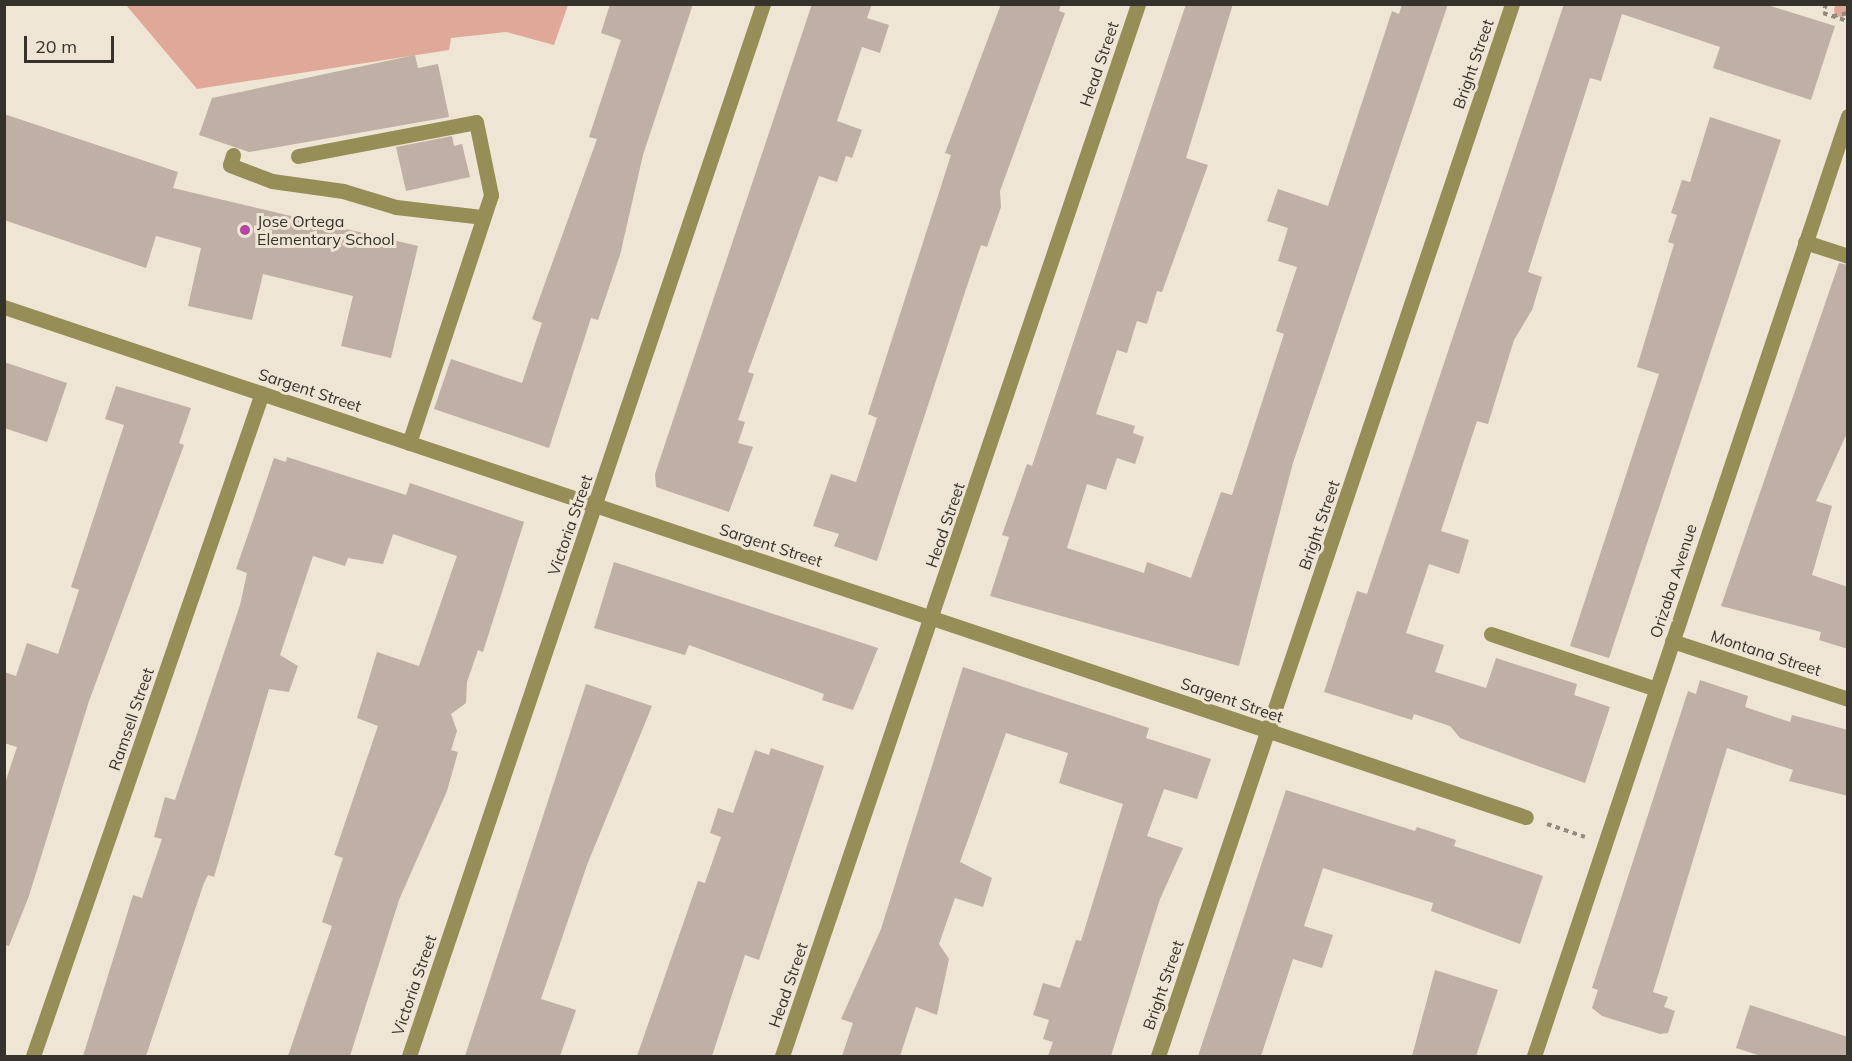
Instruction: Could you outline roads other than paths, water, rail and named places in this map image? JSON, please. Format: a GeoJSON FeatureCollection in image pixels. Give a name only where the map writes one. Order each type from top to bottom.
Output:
{"type":"FeatureCollection","features":[{"type":"Feature","properties":{"kind":"street","name":"Victoria Street"},"geometry":{"type":"LineString","coordinates":[[409,1056],[763,4]]}},
{"type":"Feature","properties":{"kind":"street","name":"Head Street"},"geometry":{"type":"LineString","coordinates":[[782,1056],[933,618],[1138,4]]}},
{"type":"Feature","properties":{"kind":"street","name":"Bright Street"},"geometry":{"type":"LineString","coordinates":[[1158,1056],[1512,4]]}},
{"type":"Feature","properties":{"kind":"street","name":"Orizaba Avenue"},"geometry":{"type":"LineString","coordinates":[[1533,1056],[1848,116]]}},
{"type":"Feature","properties":{"kind":"street"},"geometry":{"type":"LineString","coordinates":[[298,156],[476,122],[490,195],[410,443]]}},
{"type":"Feature","properties":{"kind":"street"},"geometry":{"type":"LineString","coordinates":[[233,155],[230,165],[272,181],[343,191],[396,207],[483,217]]}},
{"type":"Feature","properties":{"kind":"street"},"geometry":{"type":"LineString","coordinates":[[1805,242],[1848,256]]}},
{"type":"Feature","properties":{"kind":"street","name":"Sargent Street"},"geometry":{"type":"LineString","coordinates":[[4,307],[1526,817]]}},
{"type":"Feature","properties":{"kind":"street","name":"Ramsell Street"},"geometry":{"type":"LineString","coordinates":[[33,1056],[262,393]]}},
{"type":"Feature","properties":{"kind":"street"},"geometry":{"type":"LineString","coordinates":[[1491,634],[1656,689]]}},
{"type":"Feature","properties":{"kind":"street","name":"Montana Street"},"geometry":{"type":"LineString","coordinates":[[1672,641],[1848,699]]}},
{"type":"Feature","properties":{"kind":"place","name":"Jose Ortega Elementary School"},"geometry":{"type":"Point","coordinates":[245,230]}}]}
